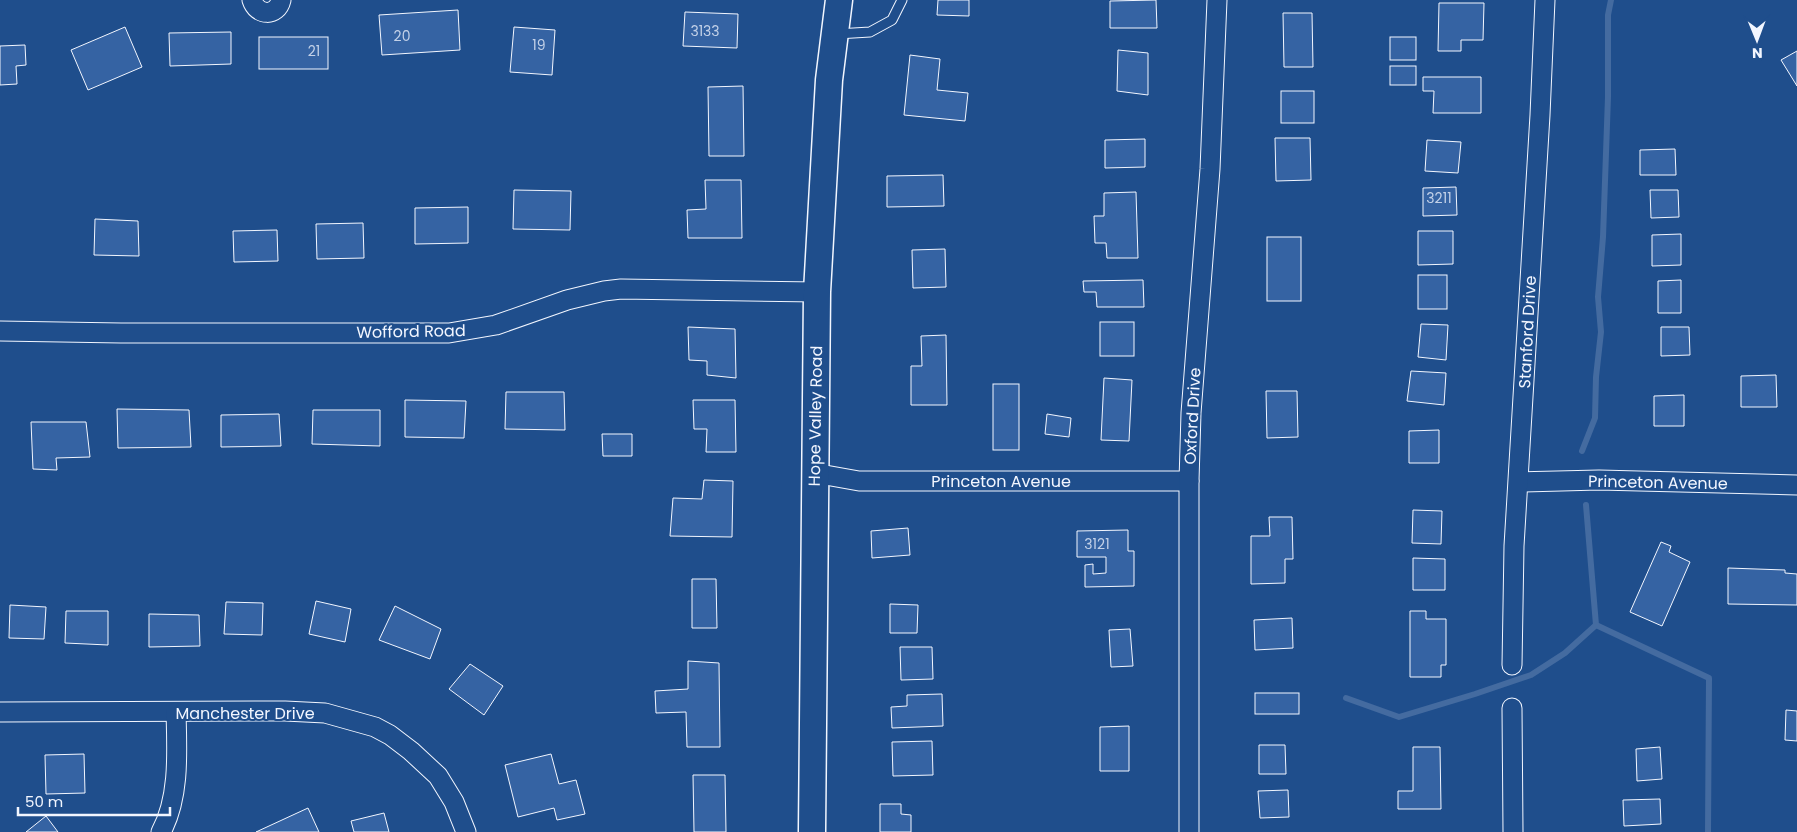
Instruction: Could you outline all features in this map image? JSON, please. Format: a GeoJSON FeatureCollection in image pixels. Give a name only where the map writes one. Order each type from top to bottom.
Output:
{"type":"FeatureCollection","features":[{"type":"Feature","properties":{"kind":"main road","name":"Hope Valley Road"},"geometry":{"type":"LineString","coordinates":[[812,832],[817,292],[829,80],[839,0]]}},
{"type":"Feature","properties":{"kind":"street"},"geometry":{"type":"LineString","coordinates":[[243,0],[252,0],[253,5],[260,12],[269,13],[277,8],[281,0]]}},
{"type":"Feature","properties":{"kind":"street","name":"Oxford Drive"},"geometry":{"type":"LineString","coordinates":[[1189,832],[1189,481],[1191,414],[1210,169],[1217,0]]}},
{"type":"Feature","properties":{"kind":"street","name":"Stanford Drive"},"geometry":{"type":"LineString","coordinates":[[1512,665],[1514,546],[1540,116],[1545,0]]}},
{"type":"Feature","properties":{"kind":"street","name":"Wofford Road"},"geometry":{"type":"LineString","coordinates":[[0,331],[449,333],[496,325],[567,300],[621,289],[817,292]]}},
{"type":"Feature","properties":{"kind":"street","name":"Princeton Avenue"},"geometry":{"type":"LineString","coordinates":[[814,472],[859,480],[1189,481]]}},
{"type":"Feature","properties":{"kind":"street","name":"Princeton Avenue"},"geometry":{"type":"LineString","coordinates":[[1519,482],[1600,480],[1797,485]]}},
{"type":"Feature","properties":{"kind":"street"},"geometry":{"type":"LineString","coordinates":[[1512,708],[1513,832]]}},
{"type":"Feature","properties":{"kind":"street","name":"Manchester Drive"},"geometry":{"type":"LineString","coordinates":[[0,712],[285,711],[324,713],[375,727],[390,735],[411,751],[438,776],[454,802],[466,832]]}},
{"type":"Feature","properties":{"kind":"street"},"geometry":{"type":"LineString","coordinates":[[160,832],[165,824],[174,787],[177,745],[176,712]]}},
{"type":"Feature","properties":{"kind":"lane"},"geometry":{"type":"LineString","coordinates":[[834,34],[870,32],[892,20],[902,0]]}},
{"type":"Feature","properties":{"kind":"building"},"geometry":{"type":"Polygon","coordinates":[[[938,0],[969,0],[969,16],[937,15],[938,0]]]}},
{"type":"Feature","properties":{"kind":"building"},"geometry":{"type":"Polygon","coordinates":[[[1156,0],[1157,28],[1110,28],[1110,1],[1156,0]]]}},
{"type":"Feature","properties":{"kind":"building"},"geometry":{"type":"Polygon","coordinates":[[[1439,3],[1484,3],[1483,40],[1461,40],[1461,51],[1438,51],[1439,3]]]}},
{"type":"Feature","properties":{"kind":"building"},"geometry":{"type":"Polygon","coordinates":[[[458,10],[460,50],[382,55],[379,15],[458,10]]]}},
{"type":"Feature","properties":{"kind":"building"},"geometry":{"type":"Polygon","coordinates":[[[685,12],[738,14],[737,48],[683,46],[685,12]]]}},
{"type":"Feature","properties":{"kind":"building"},"geometry":{"type":"Polygon","coordinates":[[[1283,13],[1312,13],[1313,67],[1284,67],[1283,13]]]}},
{"type":"Feature","properties":{"kind":"building"},"geometry":{"type":"Polygon","coordinates":[[[125,27],[142,67],[88,90],[71,50],[125,27]]]}},
{"type":"Feature","properties":{"kind":"building"},"geometry":{"type":"Polygon","coordinates":[[[514,27],[555,30],[552,75],[510,72],[514,27]]]}},
{"type":"Feature","properties":{"kind":"building"},"geometry":{"type":"Polygon","coordinates":[[[231,32],[231,64],[170,66],[169,33],[231,32]]]}},
{"type":"Feature","properties":{"kind":"building"},"geometry":{"type":"Polygon","coordinates":[[[259,37],[328,37],[328,69],[259,69],[259,37]]]}},
{"type":"Feature","properties":{"kind":"building"},"geometry":{"type":"Polygon","coordinates":[[[1390,37],[1416,37],[1416,60],[1390,60],[1390,37]]]}},
{"type":"Feature","properties":{"kind":"building"},"geometry":{"type":"Polygon","coordinates":[[[25,45],[26,65],[16,66],[17,84],[0,85],[0,46],[25,45]]]}},
{"type":"Feature","properties":{"kind":"building"},"geometry":{"type":"Polygon","coordinates":[[[1118,50],[1148,53],[1148,95],[1117,91],[1118,50]]]}},
{"type":"Feature","properties":{"kind":"building"},"geometry":{"type":"Polygon","coordinates":[[[1797,51],[1797,86],[1781,60],[1797,51]]]}},
{"type":"Feature","properties":{"kind":"building"},"geometry":{"type":"Polygon","coordinates":[[[910,55],[940,59],[937,90],[968,93],[965,121],[904,115],[910,55]]]}},
{"type":"Feature","properties":{"kind":"building"},"geometry":{"type":"Polygon","coordinates":[[[1390,66],[1416,66],[1416,85],[1390,85],[1390,66]]]}},
{"type":"Feature","properties":{"kind":"building"},"geometry":{"type":"Polygon","coordinates":[[[1423,77],[1481,77],[1481,113],[1433,113],[1434,91],[1423,91],[1423,77]]]}},
{"type":"Feature","properties":{"kind":"building"},"geometry":{"type":"Polygon","coordinates":[[[743,86],[744,156],[709,156],[708,87],[743,86]]]}},
{"type":"Feature","properties":{"kind":"building"},"geometry":{"type":"Polygon","coordinates":[[[1281,91],[1314,91],[1314,123],[1281,123],[1281,91]]]}},
{"type":"Feature","properties":{"kind":"building"},"geometry":{"type":"Polygon","coordinates":[[[1275,138],[1310,138],[1311,180],[1276,181],[1275,138]]]}},
{"type":"Feature","properties":{"kind":"building"},"geometry":{"type":"Polygon","coordinates":[[[1145,139],[1145,167],[1105,168],[1105,140],[1145,139]]]}},
{"type":"Feature","properties":{"kind":"building"},"geometry":{"type":"Polygon","coordinates":[[[1427,140],[1461,142],[1458,173],[1425,171],[1427,140]]]}},
{"type":"Feature","properties":{"kind":"building"},"geometry":{"type":"Polygon","coordinates":[[[1675,149],[1676,175],[1640,175],[1640,150],[1675,149]]]}},
{"type":"Feature","properties":{"kind":"building"},"geometry":{"type":"Polygon","coordinates":[[[943,175],[944,206],[887,207],[887,176],[943,175]]]}},
{"type":"Feature","properties":{"kind":"building"},"geometry":{"type":"Polygon","coordinates":[[[705,180],[741,180],[742,238],[688,238],[687,210],[706,209],[705,180]]]}},
{"type":"Feature","properties":{"kind":"building"},"geometry":{"type":"Polygon","coordinates":[[[1456,187],[1457,215],[1423,216],[1423,188],[1456,187]]]}},
{"type":"Feature","properties":{"kind":"building"},"geometry":{"type":"Polygon","coordinates":[[[514,190],[571,191],[570,230],[513,229],[514,190]]]}},
{"type":"Feature","properties":{"kind":"building"},"geometry":{"type":"Polygon","coordinates":[[[1650,190],[1678,190],[1679,217],[1651,218],[1650,190]]]}},
{"type":"Feature","properties":{"kind":"building"},"geometry":{"type":"Polygon","coordinates":[[[1136,192],[1138,258],[1107,258],[1106,243],[1095,243],[1094,216],[1104,216],[1104,193],[1136,192]]]}},
{"type":"Feature","properties":{"kind":"building"},"geometry":{"type":"Polygon","coordinates":[[[468,207],[468,243],[415,244],[415,208],[468,207]]]}},
{"type":"Feature","properties":{"kind":"building"},"geometry":{"type":"Polygon","coordinates":[[[95,219],[138,221],[139,256],[94,255],[95,219]]]}},
{"type":"Feature","properties":{"kind":"building"},"geometry":{"type":"Polygon","coordinates":[[[363,223],[364,258],[317,259],[316,224],[363,223]]]}},
{"type":"Feature","properties":{"kind":"building"},"geometry":{"type":"Polygon","coordinates":[[[277,230],[278,261],[234,262],[233,231],[277,230]]]}},
{"type":"Feature","properties":{"kind":"building"},"geometry":{"type":"Polygon","coordinates":[[[1418,231],[1453,231],[1453,264],[1418,265],[1418,231]]]}},
{"type":"Feature","properties":{"kind":"building"},"geometry":{"type":"Polygon","coordinates":[[[1681,234],[1681,265],[1652,266],[1652,235],[1681,234]]]}},
{"type":"Feature","properties":{"kind":"building"},"geometry":{"type":"Polygon","coordinates":[[[1267,237],[1301,237],[1301,301],[1267,301],[1267,237]]]}},
{"type":"Feature","properties":{"kind":"building"},"geometry":{"type":"Polygon","coordinates":[[[945,249],[946,287],[913,288],[912,250],[945,249]]]}},
{"type":"Feature","properties":{"kind":"building"},"geometry":{"type":"Polygon","coordinates":[[[1418,275],[1447,275],[1447,309],[1418,309],[1418,275]]]}},
{"type":"Feature","properties":{"kind":"building"},"geometry":{"type":"Polygon","coordinates":[[[1143,280],[1144,307],[1097,307],[1096,292],[1084,292],[1083,281],[1143,280]]]}},
{"type":"Feature","properties":{"kind":"building"},"geometry":{"type":"Polygon","coordinates":[[[1681,280],[1681,313],[1658,313],[1658,281],[1681,280]]]}},
{"type":"Feature","properties":{"kind":"building"},"geometry":{"type":"Polygon","coordinates":[[[1100,322],[1134,322],[1134,356],[1100,356],[1100,322]]]}},
{"type":"Feature","properties":{"kind":"building"},"geometry":{"type":"Polygon","coordinates":[[[1421,324],[1448,325],[1446,360],[1418,357],[1421,324]]]}},
{"type":"Feature","properties":{"kind":"building"},"geometry":{"type":"Polygon","coordinates":[[[688,327],[735,329],[736,378],[707,375],[707,361],[689,360],[688,327]]]}},
{"type":"Feature","properties":{"kind":"building"},"geometry":{"type":"Polygon","coordinates":[[[1661,327],[1689,327],[1690,355],[1661,356],[1661,327]]]}},
{"type":"Feature","properties":{"kind":"building"},"geometry":{"type":"Polygon","coordinates":[[[946,335],[947,405],[911,405],[911,366],[922,366],[921,336],[946,335]]]}},
{"type":"Feature","properties":{"kind":"building"},"geometry":{"type":"Polygon","coordinates":[[[1411,371],[1446,373],[1444,405],[1407,401],[1411,371]]]}},
{"type":"Feature","properties":{"kind":"building"},"geometry":{"type":"Polygon","coordinates":[[[1776,375],[1777,407],[1741,407],[1741,376],[1776,375]]]}},
{"type":"Feature","properties":{"kind":"building"},"geometry":{"type":"Polygon","coordinates":[[[1104,378],[1132,380],[1129,441],[1101,440],[1104,378]]]}},
{"type":"Feature","properties":{"kind":"building"},"geometry":{"type":"Polygon","coordinates":[[[993,384],[1019,384],[1019,450],[993,450],[993,384]]]}},
{"type":"Feature","properties":{"kind":"building"},"geometry":{"type":"Polygon","coordinates":[[[1266,391],[1297,391],[1298,437],[1267,438],[1266,391]]]}},
{"type":"Feature","properties":{"kind":"building"},"geometry":{"type":"Polygon","coordinates":[[[506,392],[564,392],[565,430],[505,429],[506,392]]]}},
{"type":"Feature","properties":{"kind":"building"},"geometry":{"type":"Polygon","coordinates":[[[1684,395],[1684,426],[1654,426],[1654,396],[1684,395]]]}},
{"type":"Feature","properties":{"kind":"building"},"geometry":{"type":"Polygon","coordinates":[[[405,400],[466,401],[464,438],[405,437],[405,400]]]}},
{"type":"Feature","properties":{"kind":"building"},"geometry":{"type":"Polygon","coordinates":[[[693,400],[735,400],[736,452],[706,452],[707,429],[694,429],[693,400]]]}},
{"type":"Feature","properties":{"kind":"building"},"geometry":{"type":"Polygon","coordinates":[[[117,409],[189,410],[191,447],[118,448],[117,409]]]}},
{"type":"Feature","properties":{"kind":"building"},"geometry":{"type":"Polygon","coordinates":[[[313,410],[380,410],[380,446],[312,444],[313,410]]]}},
{"type":"Feature","properties":{"kind":"building"},"geometry":{"type":"Polygon","coordinates":[[[279,414],[281,446],[221,447],[221,415],[279,414]]]}},
{"type":"Feature","properties":{"kind":"building"},"geometry":{"type":"Polygon","coordinates":[[[1047,414],[1071,418],[1069,437],[1045,434],[1047,414]]]}},
{"type":"Feature","properties":{"kind":"building"},"geometry":{"type":"Polygon","coordinates":[[[31,422],[86,422],[90,457],[56,458],[57,470],[33,469],[31,422]]]}},
{"type":"Feature","properties":{"kind":"building"},"geometry":{"type":"Polygon","coordinates":[[[1439,430],[1439,463],[1409,463],[1409,431],[1439,430]]]}},
{"type":"Feature","properties":{"kind":"building"},"geometry":{"type":"Polygon","coordinates":[[[602,434],[632,434],[632,456],[603,456],[602,434]]]}},
{"type":"Feature","properties":{"kind":"building"},"geometry":{"type":"Polygon","coordinates":[[[704,480],[733,481],[732,537],[670,536],[673,498],[702,499],[704,480]]]}},
{"type":"Feature","properties":{"kind":"building"},"geometry":{"type":"Polygon","coordinates":[[[1413,510],[1442,511],[1441,544],[1412,543],[1413,510]]]}},
{"type":"Feature","properties":{"kind":"building"},"geometry":{"type":"Polygon","coordinates":[[[1269,517],[1292,517],[1293,559],[1285,559],[1285,583],[1251,584],[1251,536],[1270,536],[1269,517]]]}},
{"type":"Feature","properties":{"kind":"building"},"geometry":{"type":"Polygon","coordinates":[[[908,528],[910,555],[872,558],[871,531],[908,528]]]}},
{"type":"Feature","properties":{"kind":"building"},"geometry":{"type":"Polygon","coordinates":[[[1128,530],[1128,551],[1134,551],[1134,586],[1085,587],[1085,565],[1093,564],[1093,574],[1106,573],[1106,557],[1077,557],[1077,531],[1128,530]]]}},
{"type":"Feature","properties":{"kind":"building"},"geometry":{"type":"Polygon","coordinates":[[[1661,542],[1671,546],[1669,552],[1690,562],[1662,626],[1630,612],[1661,542]]]}},
{"type":"Feature","properties":{"kind":"building"},"geometry":{"type":"Polygon","coordinates":[[[1413,558],[1445,559],[1445,590],[1413,590],[1413,558]]]}},
{"type":"Feature","properties":{"kind":"building"},"geometry":{"type":"Polygon","coordinates":[[[1728,568],[1785,570],[1785,573],[1797,574],[1797,605],[1728,604],[1728,568]]]}},
{"type":"Feature","properties":{"kind":"building"},"geometry":{"type":"Polygon","coordinates":[[[692,579],[716,579],[717,628],[692,628],[692,579]]]}},
{"type":"Feature","properties":{"kind":"building"},"geometry":{"type":"Polygon","coordinates":[[[316,601],[351,609],[345,642],[309,634],[316,601]]]}},
{"type":"Feature","properties":{"kind":"building"},"geometry":{"type":"Polygon","coordinates":[[[226,602],[263,603],[262,635],[224,634],[226,602]]]}},
{"type":"Feature","properties":{"kind":"building"},"geometry":{"type":"Polygon","coordinates":[[[890,604],[918,605],[917,633],[890,633],[890,604]]]}},
{"type":"Feature","properties":{"kind":"building"},"geometry":{"type":"Polygon","coordinates":[[[10,605],[46,607],[44,639],[9,638],[10,605]]]}},
{"type":"Feature","properties":{"kind":"building"},"geometry":{"type":"Polygon","coordinates":[[[395,606],[441,629],[430,659],[379,640],[395,606]]]}},
{"type":"Feature","properties":{"kind":"building"},"geometry":{"type":"Polygon","coordinates":[[[66,611],[108,611],[108,645],[65,643],[66,611]]]}},
{"type":"Feature","properties":{"kind":"building"},"geometry":{"type":"Polygon","coordinates":[[[1410,611],[1426,611],[1426,619],[1446,619],[1446,665],[1441,665],[1441,677],[1410,677],[1410,611]]]}},
{"type":"Feature","properties":{"kind":"building"},"geometry":{"type":"Polygon","coordinates":[[[149,614],[199,615],[200,646],[149,647],[149,614]]]}},
{"type":"Feature","properties":{"kind":"building"},"geometry":{"type":"Polygon","coordinates":[[[1292,618],[1293,648],[1255,650],[1254,620],[1292,618]]]}},
{"type":"Feature","properties":{"kind":"building"},"geometry":{"type":"Polygon","coordinates":[[[1130,629],[1133,666],[1111,667],[1109,630],[1130,629]]]}},
{"type":"Feature","properties":{"kind":"building"},"geometry":{"type":"Polygon","coordinates":[[[900,647],[932,647],[933,679],[901,680],[900,647]]]}},
{"type":"Feature","properties":{"kind":"building"},"geometry":{"type":"Polygon","coordinates":[[[688,661],[719,663],[720,747],[687,747],[686,712],[656,713],[655,691],[688,689],[688,661]]]}},
{"type":"Feature","properties":{"kind":"building"},"geometry":{"type":"Polygon","coordinates":[[[470,664],[503,686],[484,715],[449,689],[470,664]]]}},
{"type":"Feature","properties":{"kind":"building"},"geometry":{"type":"Polygon","coordinates":[[[1255,693],[1299,693],[1299,714],[1255,714],[1255,693]]]}},
{"type":"Feature","properties":{"kind":"building"},"geometry":{"type":"Polygon","coordinates":[[[942,694],[943,726],[892,728],[891,707],[907,706],[907,695],[942,694]]]}},
{"type":"Feature","properties":{"kind":"building"},"geometry":{"type":"Polygon","coordinates":[[[1786,710],[1797,711],[1797,741],[1785,740],[1786,710]]]}},
{"type":"Feature","properties":{"kind":"building"},"geometry":{"type":"Polygon","coordinates":[[[1129,726],[1129,771],[1100,771],[1100,727],[1129,726]]]}},
{"type":"Feature","properties":{"kind":"building"},"geometry":{"type":"Polygon","coordinates":[[[932,741],[933,775],[893,776],[892,742],[932,741]]]}},
{"type":"Feature","properties":{"kind":"building"},"geometry":{"type":"Polygon","coordinates":[[[1259,745],[1285,745],[1286,774],[1259,774],[1259,745]]]}},
{"type":"Feature","properties":{"kind":"building"},"geometry":{"type":"Polygon","coordinates":[[[1413,747],[1440,747],[1441,809],[1398,809],[1398,791],[1413,791],[1413,747]]]}},
{"type":"Feature","properties":{"kind":"building"},"geometry":{"type":"Polygon","coordinates":[[[1660,747],[1662,779],[1637,781],[1636,749],[1660,747]]]}},
{"type":"Feature","properties":{"kind":"building"},"geometry":{"type":"Polygon","coordinates":[[[84,754],[85,793],[46,794],[45,755],[84,754]]]}},
{"type":"Feature","properties":{"kind":"building"},"geometry":{"type":"Polygon","coordinates":[[[551,754],[559,784],[576,780],[585,814],[557,820],[554,808],[518,817],[505,765],[551,754]]]}},
{"type":"Feature","properties":{"kind":"building"},"geometry":{"type":"Polygon","coordinates":[[[693,775],[725,775],[726,832],[694,832],[693,775]]]}},
{"type":"Feature","properties":{"kind":"building"},"geometry":{"type":"Polygon","coordinates":[[[1288,790],[1289,817],[1260,818],[1258,791],[1288,790]]]}},
{"type":"Feature","properties":{"kind":"building"},"geometry":{"type":"Polygon","coordinates":[[[1660,799],[1661,824],[1624,826],[1623,800],[1660,799]]]}},
{"type":"Feature","properties":{"kind":"building"},"geometry":{"type":"Polygon","coordinates":[[[880,804],[901,804],[901,814],[911,815],[911,832],[880,832],[880,804]]]}},
{"type":"Feature","properties":{"kind":"building"},"geometry":{"type":"Polygon","coordinates":[[[308,808],[319,832],[256,832],[308,808]]]}},
{"type":"Feature","properties":{"kind":"building"},"geometry":{"type":"Polygon","coordinates":[[[384,813],[389,832],[354,832],[351,821],[384,813]]]}},
{"type":"Feature","properties":{"kind":"building"},"geometry":{"type":"Polygon","coordinates":[[[46,816],[58,832],[26,832],[46,816]]]}},
{"type":"Feature","properties":{"kind":"waterway"},"geometry":{"type":"LineString","coordinates":[[1582,451],[1595,418],[1596,377],[1601,332],[1598,297],[1603,237],[1608,97],[1608,15],[1611,0]]}},
{"type":"Feature","properties":{"kind":"waterway"},"geometry":{"type":"LineString","coordinates":[[1586,505],[1596,625],[1709,678],[1708,832]]}},
{"type":"Feature","properties":{"kind":"waterway"},"geometry":{"type":"LineString","coordinates":[[1346,698],[1399,717],[1531,675],[1565,653],[1596,625]]}}]}
